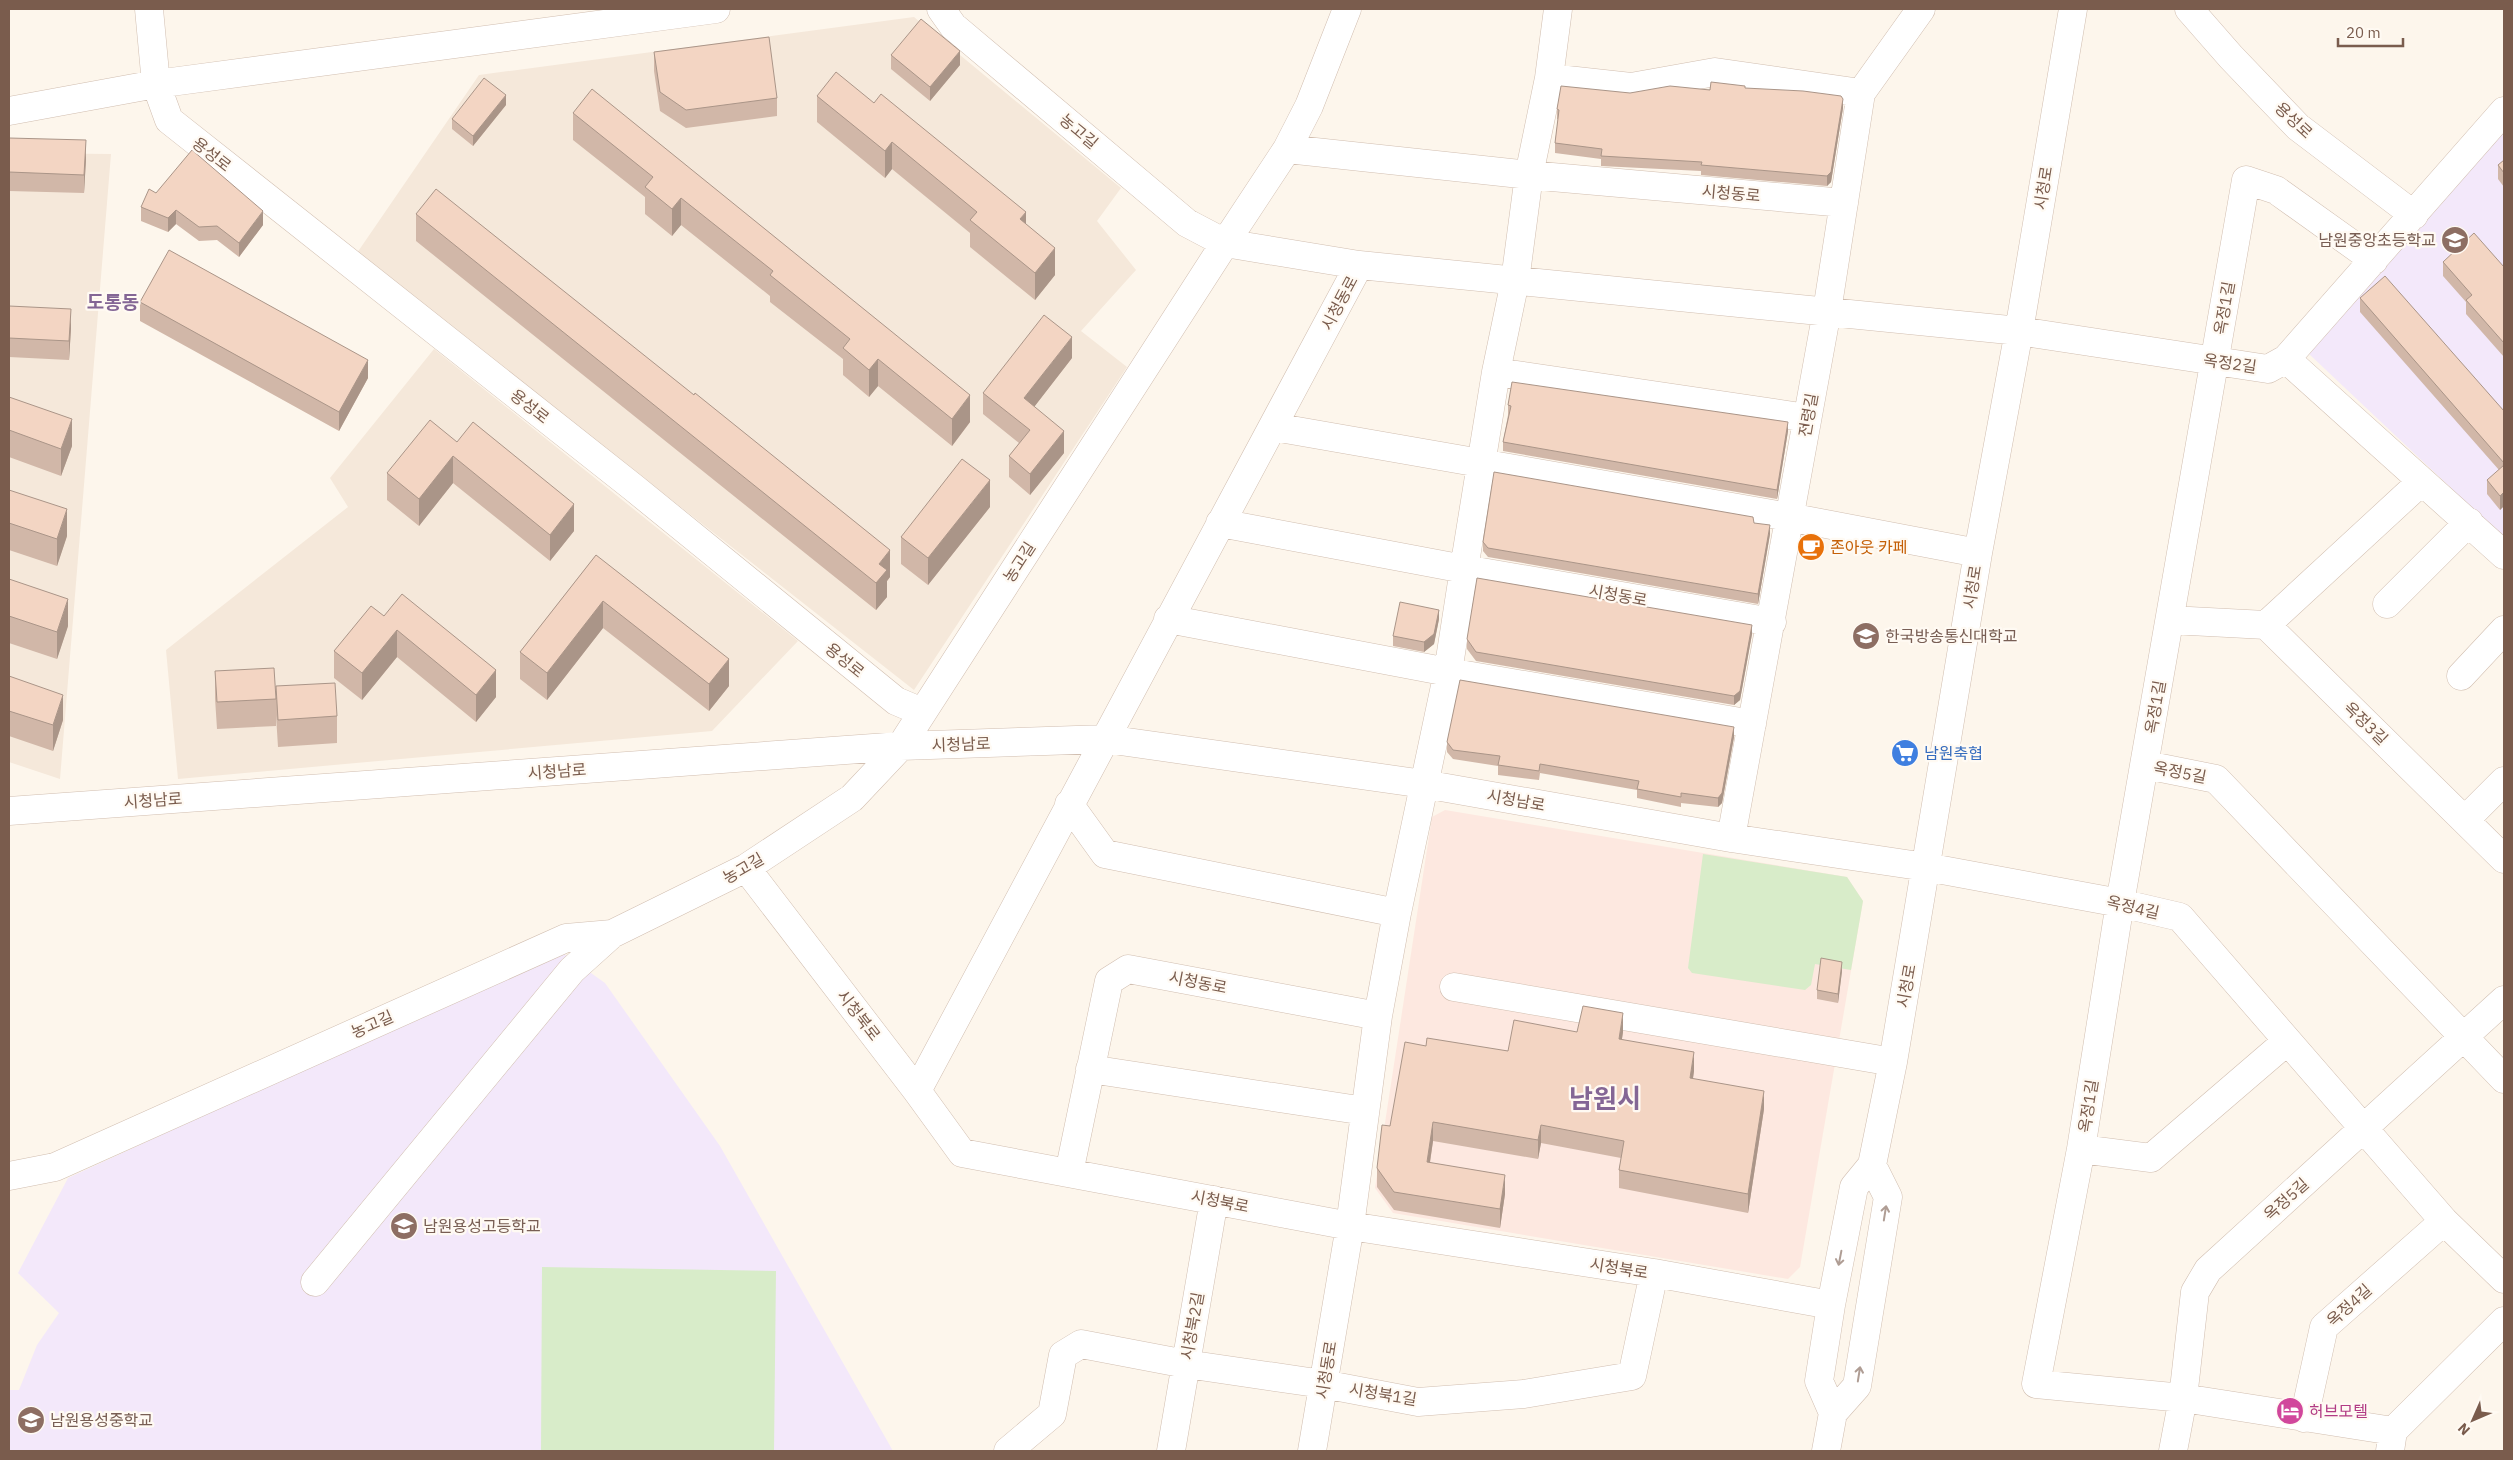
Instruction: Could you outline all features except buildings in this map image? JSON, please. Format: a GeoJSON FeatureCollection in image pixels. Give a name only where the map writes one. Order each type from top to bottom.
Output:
{"type":"FeatureCollection","features":[{"type":"Feature","properties":{"kind":"street","name":"용성로"},"geometry":{"type":"LineString","coordinates":[[149,9],[156,84],[169,120],[634,488],[896,701],[922,712]]}},
{"type":"Feature","properties":{"kind":"street"},"geometry":{"type":"LineString","coordinates":[[9,111],[156,84],[594,17],[716,9]]}},
{"type":"Feature","properties":{"kind":"street","name":"농고길"},"geometry":{"type":"LineString","coordinates":[[941,9],[953,26],[1187,223],[1225,243]]}},
{"type":"Feature","properties":{"kind":"street","name":"농고길"},"geometry":{"type":"LineString","coordinates":[[9,1176],[55,1167],[566,938],[612,934],[746,868],[852,798],[901,746],[1287,149],[1309,106],[1347,9]]}},
{"type":"Feature","properties":{"kind":"street","name":"시청동로"},"geometry":{"type":"LineString","coordinates":[[1312,1451],[1350,1226],[1378,1016],[1397,913],[1448,672],[1496,372],[1515,281],[1529,176],[1549,78],[1558,9]]}},
{"type":"Feature","properties":{"kind":"street","name":"전령길"},"geometry":{"type":"LineString","coordinates":[[1731,838],[1772,622],[1789,517],[1827,311],[1861,93],[1921,9]]}},
{"type":"Feature","properties":{"kind":"street","name":"시청로"},"geometry":{"type":"LineString","coordinates":[[1833,1413],[1820,1381],[1831,1305],[1854,1187],[1872,1165],[1893,1062],[1978,552],[2019,331],[2073,9]]}},
{"type":"Feature","properties":{"kind":"street","name":"용성로"},"geometry":{"type":"LineString","coordinates":[[2189,9],[2231,57],[2298,127],[2414,215]]}},
{"type":"Feature","properties":{"kind":"street"},"geometry":{"type":"LineString","coordinates":[[1549,78],[1631,87],[1715,72],[1861,93]]}},
{"type":"Feature","properties":{"kind":"street"},"geometry":{"type":"LineString","coordinates":[[2504,111],[2286,359],[2504,555]]}},
{"type":"Feature","properties":{"kind":"street","name":"시청동로"},"geometry":{"type":"LineString","coordinates":[[1287,149],[1529,176],[1844,202]]}},
{"type":"Feature","properties":{"kind":"street","name":"옥정1길"},"geometry":{"type":"LineString","coordinates":[[2183,1398],[2036,1384],[2081,1149],[2120,903],[2146,765],[2246,180],[2276,190],[2374,260]]}},
{"type":"Feature","properties":{"kind":"street"},"geometry":{"type":"LineString","coordinates":[[1225,243],[1359,265]]}},
{"type":"Feature","properties":{"kind":"street","name":"시청동로"},"geometry":{"type":"LineString","coordinates":[[1106,739],[1168,619],[1274,427],[1359,265],[1827,311]]}},
{"type":"Feature","properties":{"kind":"street","name":"옥정2길"},"geometry":{"type":"LineString","coordinates":[[1827,311],[2019,331],[2268,369],[2286,359]]}},
{"type":"Feature","properties":{"kind":"street"},"geometry":{"type":"LineString","coordinates":[[1496,372],[1808,418]]}},
{"type":"Feature","properties":{"kind":"street"},"geometry":{"type":"LineString","coordinates":[[1274,427],[1978,552]]}},
{"type":"Feature","properties":{"kind":"street"},"geometry":{"type":"LineString","coordinates":[[2170,620],[2266,625],[2421,482]]}},
{"type":"Feature","properties":{"kind":"street"},"geometry":{"type":"LineString","coordinates":[[2388,604],[2469,522]]}},
{"type":"Feature","properties":{"kind":"street","name":"시청동로"},"geometry":{"type":"LineString","coordinates":[[1220,523],[1772,622]]}},
{"type":"Feature","properties":{"kind":"street"},"geometry":{"type":"LineString","coordinates":[[1168,619],[1448,672],[1752,724]]}},
{"type":"Feature","properties":{"kind":"street","name":"옥정3길"},"geometry":{"type":"LineString","coordinates":[[2266,625],[2504,858]]}},
{"type":"Feature","properties":{"kind":"street"},"geometry":{"type":"LineString","coordinates":[[2462,676],[2504,630]]}},
{"type":"Feature","properties":{"kind":"street"},"geometry":{"type":"LineString","coordinates":[[918,1090],[1069,804],[1106,739]]}},
{"type":"Feature","properties":{"kind":"street","name":"시청남로"},"geometry":{"type":"LineString","coordinates":[[9,810],[901,746],[1106,739],[1424,784],[1731,838],[1926,867]]}},
{"type":"Feature","properties":{"kind":"street","name":"옥정5길"},"geometry":{"type":"LineString","coordinates":[[2146,765],[2216,779],[2463,1039],[2504,1079]]}},
{"type":"Feature","properties":{"kind":"street"},"geometry":{"type":"LineString","coordinates":[[2465,820],[2504,781]]}},
{"type":"Feature","properties":{"kind":"street"},"geometry":{"type":"LineString","coordinates":[[1069,804],[1105,854],[1397,913]]}},
{"type":"Feature","properties":{"kind":"street","name":"옥정4길"},"geometry":{"type":"LineString","coordinates":[[1926,867],[2120,903],[2180,918],[2286,1042],[2444,1221],[2504,1279]]}},
{"type":"Feature","properties":{"kind":"street","name":"시청북로"},"geometry":{"type":"LineString","coordinates":[[746,868],[918,1090],[962,1152],[1069,1174],[1350,1226],[1654,1273],[1831,1305]]}},
{"type":"Feature","properties":{"kind":"street"},"geometry":{"type":"LineString","coordinates":[[315,1282],[572,970],[612,934]]}},
{"type":"Feature","properties":{"kind":"street","name":"시청동로"},"geometry":{"type":"LineString","coordinates":[[1069,1174],[1109,981],[1128,969],[1378,1016]]}},
{"type":"Feature","properties":{"kind":"street"},"geometry":{"type":"LineString","coordinates":[[1454,987],[1893,1062]]}},
{"type":"Feature","properties":{"kind":"street","name":"옥정5길"},"geometry":{"type":"LineString","coordinates":[[2173,1451],[2183,1398],[2195,1292],[2208,1270],[2504,1000]]}},
{"type":"Feature","properties":{"kind":"street"},"geometry":{"type":"LineString","coordinates":[[2081,1149],[2151,1158],[2286,1042]]}},
{"type":"Feature","properties":{"kind":"street"},"geometry":{"type":"LineString","coordinates":[[1090,1069],[1365,1112]]}},
{"type":"Feature","properties":{"kind":"street"},"geometry":{"type":"LineString","coordinates":[[1826,1451],[1833,1413],[1857,1386],[1888,1197],[1872,1165]]}},
{"type":"Feature","properties":{"kind":"street","name":"시청북2길"},"geometry":{"type":"LineString","coordinates":[[1171,1451],[1214,1200]]}},
{"type":"Feature","properties":{"kind":"street","name":"옥정4길"},"geometry":{"type":"LineString","coordinates":[[2304,1418],[2324,1327],[2444,1221]]}},
{"type":"Feature","properties":{"kind":"street","name":"시청북1길"},"geometry":{"type":"LineString","coordinates":[[1008,1451],[1052,1414],[1063,1355],[1081,1344],[1186,1364],[1324,1384],[1418,1402],[1524,1394],[1632,1376],[1654,1273]]}},
{"type":"Feature","properties":{"kind":"street"},"geometry":{"type":"LineString","coordinates":[[2183,1398],[2304,1418],[2392,1441],[2504,1321]]}},
{"type":"Feature","properties":{"kind":"shaded area"},"geometry":{"type":"Polygon","coordinates":[[[914,17],[1121,188],[1097,221],[1136,270],[1081,331],[1127,367],[914,690],[357,253],[479,75],[914,17]]]}},
{"type":"Feature","properties":{"kind":"shaded area","name":"남원중앙초등학교"},"geometry":{"type":"Polygon","coordinates":[[[2504,128],[2504,538],[2308,353],[2504,128]]]}},
{"type":"Feature","properties":{"kind":"shaded area"},"geometry":{"type":"Polygon","coordinates":[[[9,153],[111,154],[60,779],[9,762],[9,153]]]}},
{"type":"Feature","properties":{"kind":"shaded area"},"geometry":{"type":"Polygon","coordinates":[[[434,349],[798,641],[712,731],[178,779],[166,650],[348,507],[330,478],[434,349]]]}},
{"type":"Feature","properties":{"kind":"shaded area"},"geometry":{"type":"Polygon","coordinates":[[[1445,810],[1847,877],[1863,901],[1800,1267],[1788,1279],[1393,1213],[1375,1188],[1432,817],[1445,810]]]}},
{"type":"Feature","properties":{"kind":"shaded area","name":"남원용성고등학교"},"geometry":{"type":"Polygon","coordinates":[[[560,951],[605,983],[720,1146],[893,1451],[9,1451],[9,1390],[19,1390],[37,1345],[59,1313],[18,1273],[68,1178],[560,951]]]}},
{"type":"Feature","properties":{"kind":"green space"},"geometry":{"type":"Polygon","coordinates":[[[1703,854],[1847,877],[1863,901],[1851,970],[1815,964],[1811,985],[1805,990],[1692,973],[1688,968],[1703,854]]]}},
{"type":"Feature","properties":{"kind":"green space"},"geometry":{"type":"Polygon","coordinates":[[[542,1267],[776,1271],[774,1451],[541,1451],[542,1267]]]}},
{"type":"Feature","properties":{"kind":"place","name":"남원중앙초등학교"},"geometry":{"type":"Point","coordinates":[2455,240]}},
{"type":"Feature","properties":{"kind":"place","name":"존아웃 카페"},"geometry":{"type":"Point","coordinates":[1811,547]}},
{"type":"Feature","properties":{"kind":"place","name":"한국방송통신대학교"},"geometry":{"type":"Point","coordinates":[1866,636]}},
{"type":"Feature","properties":{"kind":"place","name":"남원축협"},"geometry":{"type":"Point","coordinates":[1905,753]}},
{"type":"Feature","properties":{"kind":"place","name":"남원용성고등학교"},"geometry":{"type":"Point","coordinates":[404,1226]}},
{"type":"Feature","properties":{"kind":"place","name":"허브모텔"},"geometry":{"type":"Point","coordinates":[2290,1411]}},
{"type":"Feature","properties":{"kind":"place","name":"남원용성중학교"},"geometry":{"type":"Point","coordinates":[31,1420]}},
{"type":"Feature","properties":{"kind":"district","name":"도통동"},"geometry":{"type":"Point","coordinates":[113,302]}},
{"type":"Feature","properties":{"kind":"district","name":"남원시"},"geometry":{"type":"Point","coordinates":[1605,1099]}}]}
